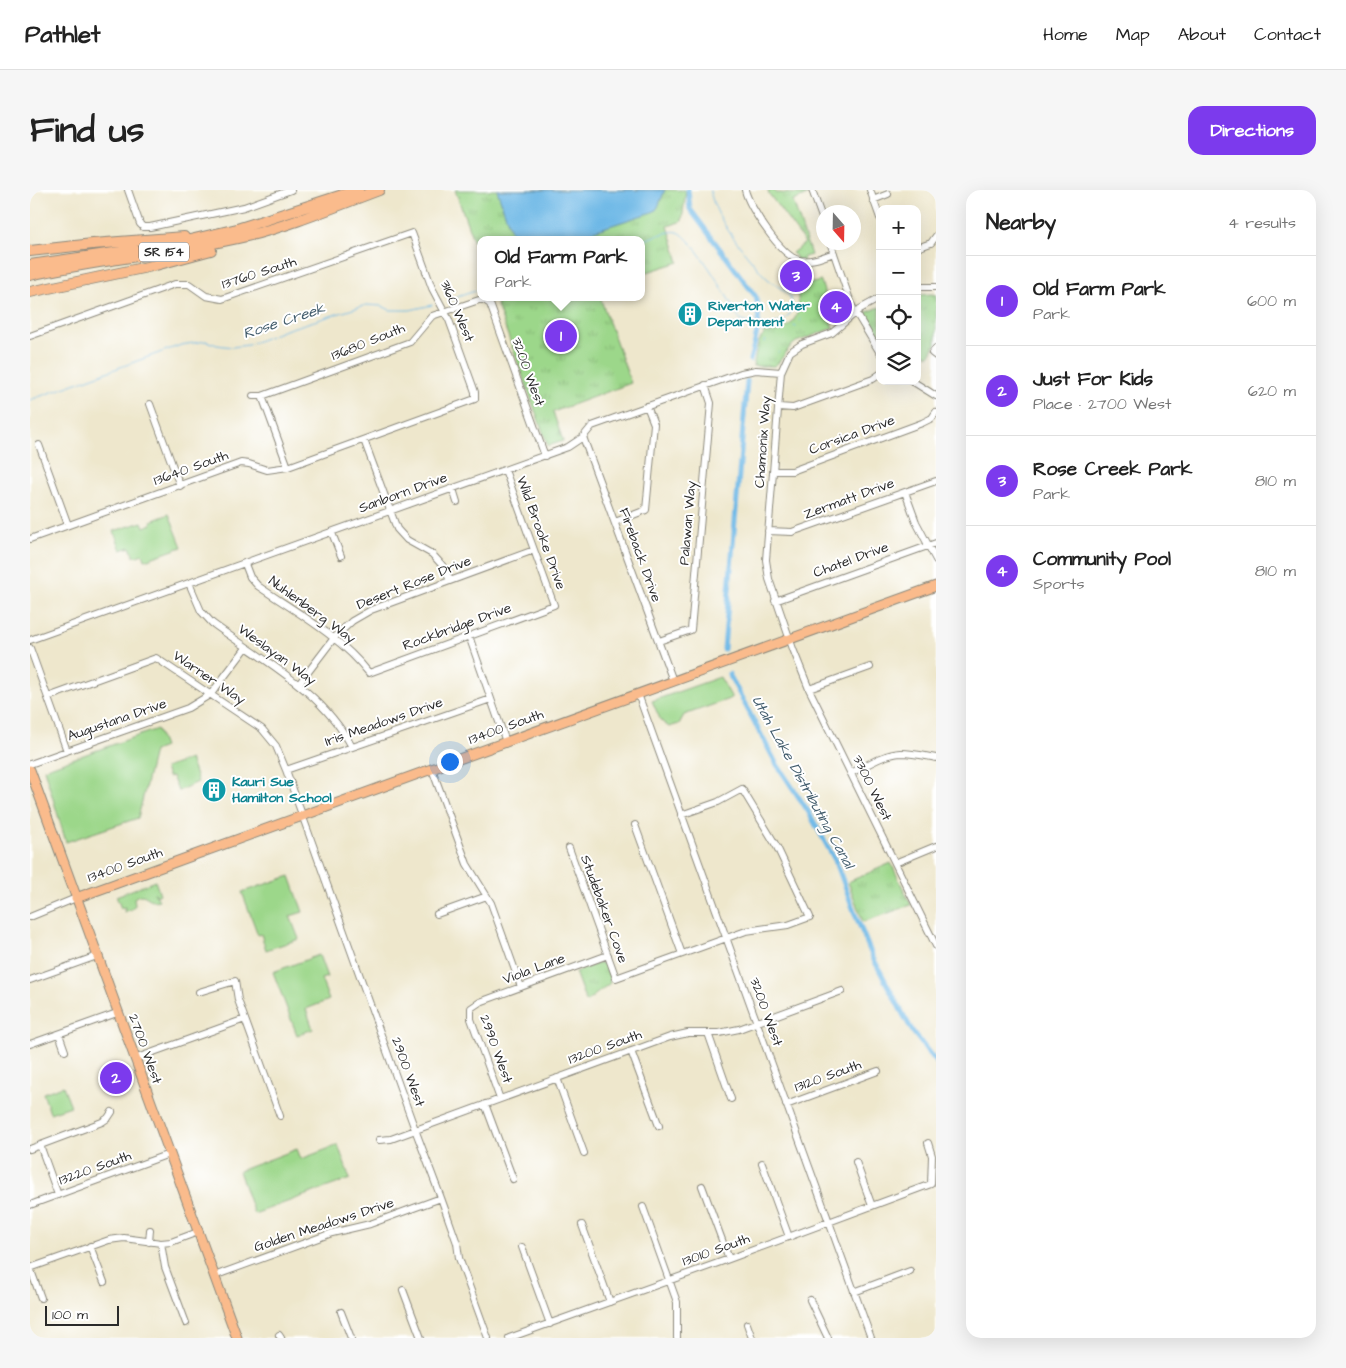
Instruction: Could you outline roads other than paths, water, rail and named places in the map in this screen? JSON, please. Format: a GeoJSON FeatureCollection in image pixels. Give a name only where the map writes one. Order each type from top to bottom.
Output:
{"type":"FeatureCollection","features":[{"type":"Feature","properties":{"kind":"highway","name":"SR 154"},"geometry":{"type":"LineString","coordinates":[[30,265],[182,242],[218,234],[268,220],[358,190]]}},
{"type":"Feature","properties":{"kind":"highway","name":"SR 154"},"geometry":{"type":"LineString","coordinates":[[30,275],[249,235],[297,220],[379,190]]}},
{"type":"Feature","properties":{"kind":"highway"},"geometry":{"type":"LineString","coordinates":[[30,252],[93,244],[179,238],[268,220]]}},
{"type":"Feature","properties":{"kind":"highway"},"geometry":{"type":"LineString","coordinates":[[30,292],[186,257],[263,234],[297,220]]}},
{"type":"Feature","properties":{"kind":"main road","name":"13400 South"},"geometry":{"type":"LineString","coordinates":[[76,898],[936,586]]}},
{"type":"Feature","properties":{"kind":"main road","name":"2700 West"},"geometry":{"type":"LineString","coordinates":[[30,770],[237,1338]]}},
{"type":"Feature","properties":{"kind":"street"},"geometry":{"type":"LineString","coordinates":[[128,190],[142,227],[183,221],[244,207],[291,190]]}},
{"type":"Feature","properties":{"kind":"street"},"geometry":{"type":"LineString","coordinates":[[745,190],[747,198],[767,229],[788,255],[802,261],[814,260],[834,253]]}},
{"type":"Feature","properties":{"kind":"street"},"geometry":{"type":"LineString","coordinates":[[812,190],[817,205]]}},
{"type":"Feature","properties":{"kind":"street"},"geometry":{"type":"LineString","coordinates":[[870,190],[876,208]]}},
{"type":"Feature","properties":{"kind":"street"},"geometry":{"type":"LineString","coordinates":[[873,200],[888,194]]}},
{"type":"Feature","properties":{"kind":"street","name":"3160 West"},"geometry":{"type":"LineString","coordinates":[[412,233],[432,288],[445,312],[475,392],[475,399]]}},
{"type":"Feature","properties":{"kind":"street","name":"13760 South"},"geometry":{"type":"LineString","coordinates":[[30,336],[175,284],[189,284],[206,296],[222,300],[412,233]]}},
{"type":"Feature","properties":{"kind":"street"},"geometry":{"type":"LineString","coordinates":[[921,247],[931,243],[936,236]]}},
{"type":"Feature","properties":{"kind":"street"},"geometry":{"type":"LineString","coordinates":[[833,250],[855,313],[876,347]]}},
{"type":"Feature","properties":{"kind":"street"},"geometry":{"type":"LineString","coordinates":[[921,287],[936,287]]}},
{"type":"Feature","properties":{"kind":"street","name":"Chamonix Way"},"geometry":{"type":"LineString","coordinates":[[790,639],[775,601],[766,560],[780,372],[790,352],[802,344],[832,333],[855,313],[876,299]]}},
{"type":"Feature","properties":{"kind":"street","name":"13680 South"},"geometry":{"type":"LineString","coordinates":[[253,396],[262,396],[410,342],[432,316],[477,301]]}},
{"type":"Feature","properties":{"kind":"street","name":"3200 West"},"geometry":{"type":"LineString","coordinates":[[486,301],[490,304],[545,456]]}},
{"type":"Feature","properties":{"kind":"street","name":"Sanborn Drive"},"geometry":{"type":"LineString","coordinates":[[30,640],[568,448],[583,437],[592,426],[705,385],[756,370],[780,372]]}},
{"type":"Feature","properties":{"kind":"street"},"geometry":{"type":"LineString","coordinates":[[778,407],[793,408],[876,377]]}},
{"type":"Feature","properties":{"kind":"street","name":"Palawan Way"},"geometry":{"type":"LineString","coordinates":[[659,641],[691,630],[711,403],[705,385]]}},
{"type":"Feature","properties":{"kind":"street"},"geometry":{"type":"LineString","coordinates":[[918,385],[936,396]]}},
{"type":"Feature","properties":{"kind":"street"},"geometry":{"type":"LineString","coordinates":[[262,396],[288,468]]}},
{"type":"Feature","properties":{"kind":"street","name":"13640 South"},"geometry":{"type":"LineString","coordinates":[[30,540],[241,464],[249,464],[267,470],[288,468],[475,399]]}},
{"type":"Feature","properties":{"kind":"street"},"geometry":{"type":"LineString","coordinates":[[150,404],[180,486]]}},
{"type":"Feature","properties":{"kind":"street"},"geometry":{"type":"LineString","coordinates":[[615,522],[646,510],[654,424],[647,406]]}},
{"type":"Feature","properties":{"kind":"street","name":"Corsica Drive"},"geometry":{"type":"LineString","coordinates":[[773,471],[792,471],[922,423],[932,418],[936,412]]}},
{"type":"Feature","properties":{"kind":"street","name":"Fireback Drive"},"geometry":{"type":"LineString","coordinates":[[583,437],[673,681]]}},
{"type":"Feature","properties":{"kind":"street"},"geometry":{"type":"LineString","coordinates":[[364,440],[397,530],[406,540],[432,554],[442,565],[450,580]]}},
{"type":"Feature","properties":{"kind":"street"},"geometry":{"type":"LineString","coordinates":[[39,445],[68,525]]}},
{"type":"Feature","properties":{"kind":"street","name":"Wild Brooke Drive"},"geometry":{"type":"LineString","coordinates":[[505,470],[554,605]]}},
{"type":"Feature","properties":{"kind":"street","name":"Zermatt Drive"},"geometry":{"type":"LineString","coordinates":[[768,531],[792,532],[936,481]]}},
{"type":"Feature","properties":{"kind":"street"},"geometry":{"type":"LineString","coordinates":[[453,488],[458,502]]}},
{"type":"Feature","properties":{"kind":"street"},"geometry":{"type":"LineString","coordinates":[[905,492],[936,560]]}},
{"type":"Feature","properties":{"kind":"street"},"geometry":{"type":"LineString","coordinates":[[332,533],[341,556]]}},
{"type":"Feature","properties":{"kind":"street","name":"Chatel Drive"},"geometry":{"type":"LineString","coordinates":[[775,601],[936,543]]}},
{"type":"Feature","properties":{"kind":"street","name":"Desert Rose Drive"},"geometry":{"type":"LineString","coordinates":[[299,684],[334,638],[352,621],[371,610],[534,550]]}},
{"type":"Feature","properties":{"kind":"street","name":"Nuhlenberg Way"},"geometry":{"type":"LineString","coordinates":[[245,564],[250,576],[258,586],[334,638],[359,660],[369,673]]}},
{"type":"Feature","properties":{"kind":"street","name":"Weslayan Way"},"geometry":{"type":"LineString","coordinates":[[189,583],[201,612],[212,623],[246,648],[299,684],[329,712],[352,747]]}},
{"type":"Feature","properties":{"kind":"street","name":"Rockbridge Drive"},"geometry":{"type":"LineString","coordinates":[[369,673],[554,605]]}},
{"type":"Feature","properties":{"kind":"street"},"geometry":{"type":"LineString","coordinates":[[469,636],[506,742]]}},
{"type":"Feature","properties":{"kind":"street","name":"3300 West"},"geometry":{"type":"LineString","coordinates":[[790,639],[809,689],[936,946]]}},
{"type":"Feature","properties":{"kind":"street"},"geometry":{"type":"LineString","coordinates":[[30,648],[67,751]]}},
{"type":"Feature","properties":{"kind":"street"},"geometry":{"type":"LineString","coordinates":[[211,694],[246,648]]}},
{"type":"Feature","properties":{"kind":"street","name":"Warner Way"},"geometry":{"type":"LineString","coordinates":[[48,697],[156,658],[262,729],[276,746],[302,816]]}},
{"type":"Feature","properties":{"kind":"street"},"geometry":{"type":"LineString","coordinates":[[809,689],[870,667]]}},
{"type":"Feature","properties":{"kind":"street","name":"Augustana Drive"},"geometry":{"type":"LineString","coordinates":[[30,764],[188,708],[211,694]]}},
{"type":"Feature","properties":{"kind":"street","name":"3200 West"},"geometry":{"type":"LineString","coordinates":[[638,694],[871,1338]]}},
{"type":"Feature","properties":{"kind":"street","name":"Iris Meadows Drive"},"geometry":{"type":"LineString","coordinates":[[286,770],[490,699]]}},
{"type":"Feature","properties":{"kind":"street"},"geometry":{"type":"LineString","coordinates":[[850,773],[894,754],[936,758]]}},
{"type":"Feature","properties":{"kind":"street"},"geometry":{"type":"LineString","coordinates":[[432,769],[467,864],[494,911],[521,987]]}},
{"type":"Feature","properties":{"kind":"street"},"geometry":{"type":"LineString","coordinates":[[635,825],[682,954],[746,931],[788,925],[810,917],[781,854],[742,789],[718,802],[681,815]]}},
{"type":"Feature","properties":{"kind":"street","name":"2900 West"},"geometry":{"type":"LineString","coordinates":[[302,816],[441,1198],[457,1243],[459,1258],[488,1338]]}},
{"type":"Feature","properties":{"kind":"street"},"geometry":{"type":"LineString","coordinates":[[895,863],[936,846]]}},
{"type":"Feature","properties":{"kind":"street","name":"Studebaker Cove"},"geometry":{"type":"LineString","coordinates":[[569,848],[616,978],[682,954]]}},
{"type":"Feature","properties":{"kind":"street"},"geometry":{"type":"LineString","coordinates":[[437,914],[487,896]]}},
{"type":"Feature","properties":{"kind":"street","name":"13400 South"},"geometry":{"type":"LineString","coordinates":[[30,917],[76,898]]}},
{"type":"Feature","properties":{"kind":"street","name":"Viola Lane"},"geometry":{"type":"LineString","coordinates":[[471,1008],[480,1002],[608,955]]}},
{"type":"Feature","properties":{"kind":"street"},"geometry":{"type":"LineString","coordinates":[[30,980],[97,956]]}},
{"type":"Feature","properties":{"kind":"street"},"geometry":{"type":"LineString","coordinates":[[199,992],[235,981],[238,1000],[280,1116]]}},
{"type":"Feature","properties":{"kind":"street","name":"13200 South"},"geometry":{"type":"LineString","coordinates":[[379,1140],[391,1139],[678,1035],[698,1032],[730,1032],[842,992]]}},
{"type":"Feature","properties":{"kind":"street","name":"2990 West"},"geometry":{"type":"LineString","coordinates":[[471,1008],[471,1019],[500,1099]]}},
{"type":"Feature","properties":{"kind":"street"},"geometry":{"type":"LineString","coordinates":[[30,1044],[117,1012]]}},
{"type":"Feature","properties":{"kind":"street"},"geometry":{"type":"LineString","coordinates":[[134,1059],[245,1019]]}},
{"type":"Feature","properties":{"kind":"street"},"geometry":{"type":"LineString","coordinates":[[708,1033],[731,1099]]}},
{"type":"Feature","properties":{"kind":"street"},"geometry":{"type":"LineString","coordinates":[[58,1034],[65,1050]]}},
{"type":"Feature","properties":{"kind":"street"},"geometry":{"type":"LineString","coordinates":[[631,1051],[658,1126]]}},
{"type":"Feature","properties":{"kind":"street","name":"13120 South"},"geometry":{"type":"LineString","coordinates":[[786,1105],[878,1071]]}},
{"type":"Feature","properties":{"kind":"street"},"geometry":{"type":"LineString","coordinates":[[557,1078],[584,1152]]}},
{"type":"Feature","properties":{"kind":"street"},"geometry":{"type":"LineString","coordinates":[[486,1104],[512,1179]]}},
{"type":"Feature","properties":{"kind":"street"},"geometry":{"type":"LineString","coordinates":[[30,1149],[102,1122],[112,1112]]}},
{"type":"Feature","properties":{"kind":"street","name":"13010 South"},"geometry":{"type":"LineString","coordinates":[[509,1338],[730,1259],[931,1184],[932,1156],[928,1143]]}},
{"type":"Feature","properties":{"kind":"street"},"geometry":{"type":"LineString","coordinates":[[40,1145],[58,1194]]}},
{"type":"Feature","properties":{"kind":"street","name":"13220 South"},"geometry":{"type":"LineString","coordinates":[[30,1205],[169,1154]]}},
{"type":"Feature","properties":{"kind":"street"},"geometry":{"type":"LineString","coordinates":[[856,1162],[872,1206]]}},
{"type":"Feature","properties":{"kind":"street"},"geometry":{"type":"LineString","coordinates":[[762,1163],[789,1237]]}},
{"type":"Feature","properties":{"kind":"street"},"geometry":{"type":"LineString","coordinates":[[702,1186],[730,1259]]}},
{"type":"Feature","properties":{"kind":"street","name":"Golden Meadows Drive"},"geometry":{"type":"LineString","coordinates":[[214,1276],[332,1233],[370,1224],[441,1198]]}},
{"type":"Feature","properties":{"kind":"street"},"geometry":{"type":"LineString","coordinates":[[643,1207],[670,1280],[676,1302],[677,1338]]}},
{"type":"Feature","properties":{"kind":"street"},"geometry":{"type":"LineString","coordinates":[[582,1225],[610,1302]]}},
{"type":"Feature","properties":{"kind":"street"},"geometry":{"type":"LineString","coordinates":[[149,1242],[150,1230]]}},
{"type":"Feature","properties":{"kind":"street"},"geometry":{"type":"LineString","coordinates":[[41,1298],[30,1268],[90,1246],[119,1238],[161,1243],[171,1242],[198,1232]]}},
{"type":"Feature","properties":{"kind":"street"},"geometry":{"type":"LineString","coordinates":[[161,1243],[165,1267],[186,1324]]}},
{"type":"Feature","properties":{"kind":"street"},"geometry":{"type":"LineString","coordinates":[[90,1246],[104,1282]]}},
{"type":"Feature","properties":{"kind":"street"},"geometry":{"type":"LineString","coordinates":[[522,1247],[550,1324]]}},
{"type":"Feature","properties":{"kind":"street"},"geometry":{"type":"LineString","coordinates":[[854,1292],[910,1271]]}},
{"type":"Feature","properties":{"kind":"street"},"geometry":{"type":"LineString","coordinates":[[403,1290],[421,1338]]}},
{"type":"Feature","properties":{"kind":"street"},"geometry":{"type":"LineString","coordinates":[[810,1300],[828,1338]]}},
{"type":"Feature","properties":{"kind":"street"},"geometry":{"type":"LineString","coordinates":[[341,1312],[351,1338]]}},
{"type":"Feature","properties":{"kind":"street"},"geometry":{"type":"LineString","coordinates":[[747,1324],[752,1338]]}},
{"type":"Feature","properties":{"kind":"water"},"geometry":{"type":"Polygon","coordinates":[[[497,190],[665,190],[655,211],[579,236],[513,236],[497,190]]]}},
{"type":"Feature","properties":{"kind":"waterway","name":"Utah Lake Distributing Canal"},"geometry":{"type":"LineString","coordinates":[[688,190],[690,209],[756,297],[758,321],[750,360]]}},
{"type":"Feature","properties":{"kind":"waterway","name":"Rose Creek"},"geometry":{"type":"LineString","coordinates":[[710,190],[717,211],[735,240],[764,275],[790,296],[792,304],[790,314],[783,320],[764,326]]}},
{"type":"Feature","properties":{"kind":"waterway","name":"Rose Creek"},"geometry":{"type":"LineString","coordinates":[[645,240],[675,231],[684,236],[693,245],[712,272],[740,320],[750,324]]}},
{"type":"Feature","properties":{"kind":"waterway","name":"Rose Creek"},"geometry":{"type":"LineString","coordinates":[[450,301],[477,290]]}},
{"type":"Feature","properties":{"kind":"waterway","name":"Rose Creek"},"geometry":{"type":"LineString","coordinates":[[30,400],[181,345],[206,341],[232,347],[248,345],[285,330],[366,305],[382,306],[390,310],[410,310],[432,305]]}},
{"type":"Feature","properties":{"kind":"waterway","name":"Utah Lake Distributing Canal"},"geometry":{"type":"LineString","coordinates":[[724,649],[747,381]]}},
{"type":"Feature","properties":{"kind":"waterway","name":"Utah Lake Distributing Canal"},"geometry":{"type":"LineString","coordinates":[[729,674],[776,763],[808,811],[836,862],[873,958],[913,1032],[936,1062]]}},
{"type":"Feature","properties":{"kind":"place","name":"Rose Creek Park"},"geometry":{"type":"Point","coordinates":[796,276]}},
{"type":"Feature","properties":{"kind":"place","name":"Community Pool"},"geometry":{"type":"Point","coordinates":[836,307]}},
{"type":"Feature","properties":{"kind":"place","name":"Riverton Water Department"},"geometry":{"type":"Point","coordinates":[690,314]}},
{"type":"Feature","properties":{"kind":"place","name":"Old Farm Park"},"geometry":{"type":"Point","coordinates":[561,336]}},
{"type":"Feature","properties":{"kind":"place","name":"Kauri Sue Hamilton School"},"geometry":{"type":"Point","coordinates":[214,790]}},
{"type":"Feature","properties":{"kind":"place","name":"Just For Kids"},"geometry":{"type":"Point","coordinates":[116,1078]}}]}
